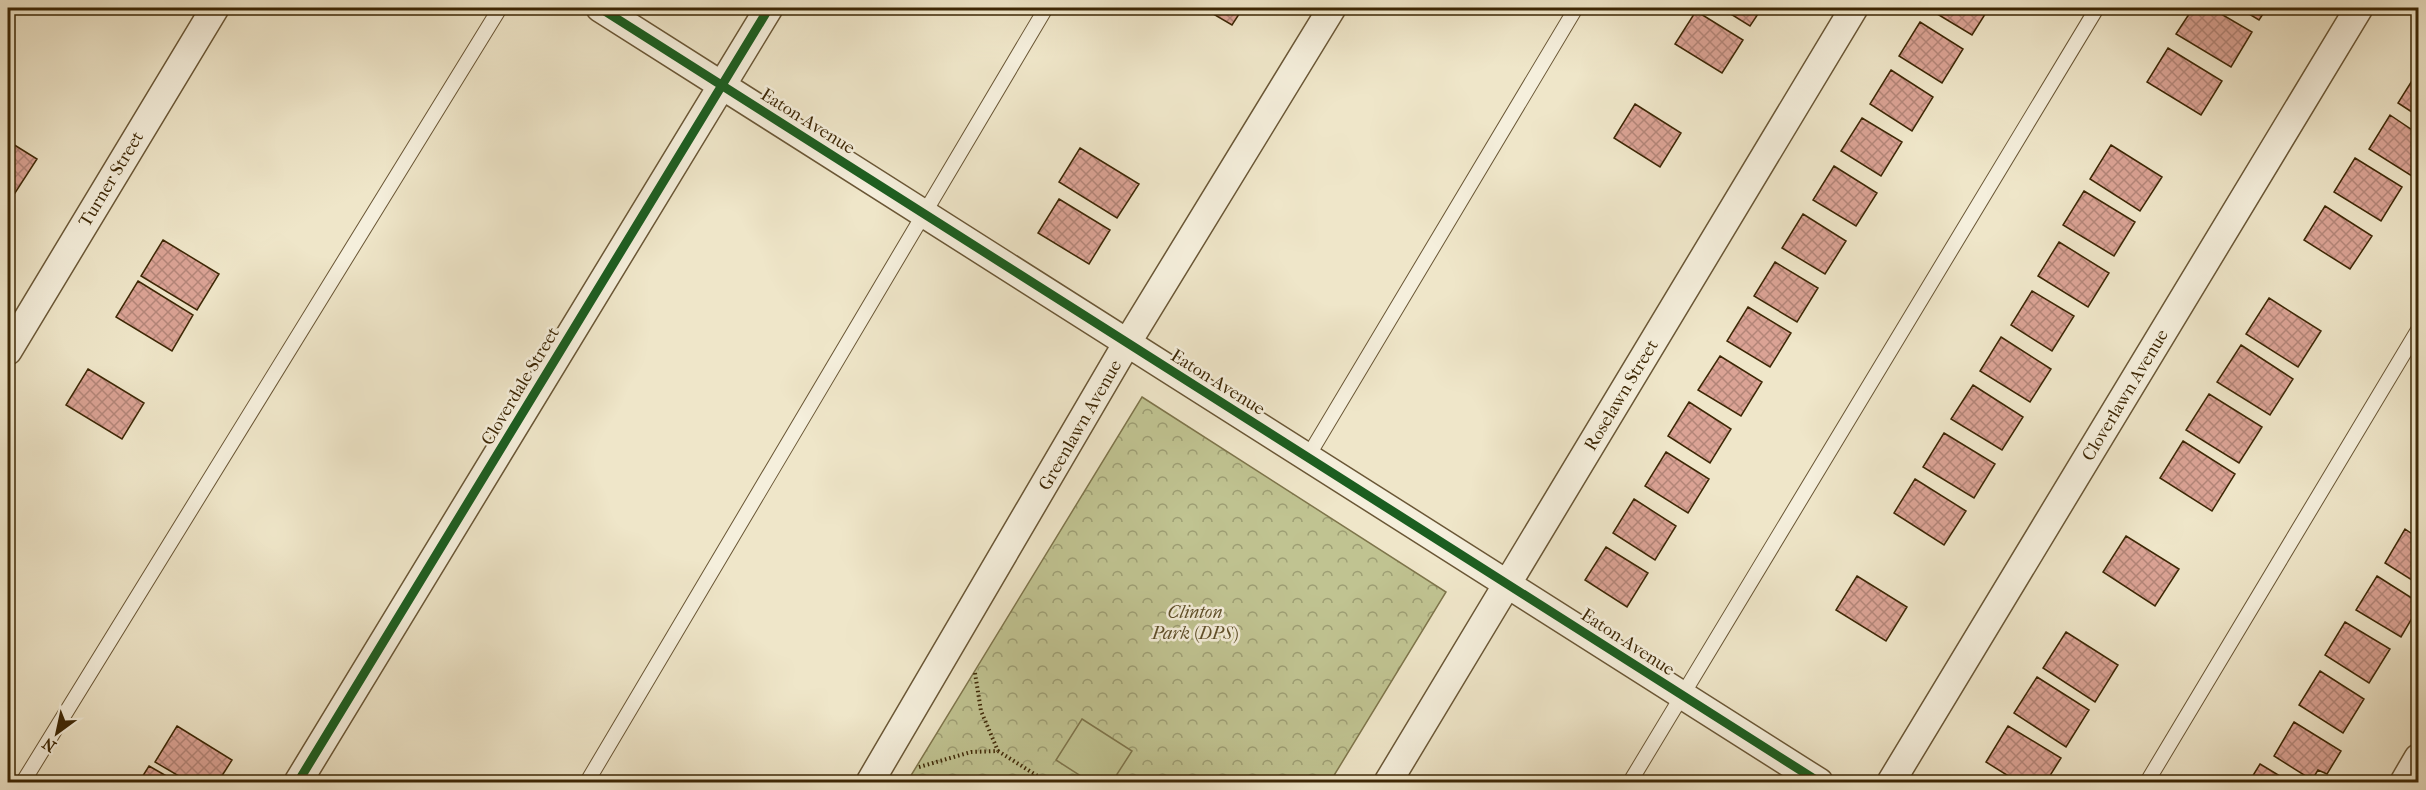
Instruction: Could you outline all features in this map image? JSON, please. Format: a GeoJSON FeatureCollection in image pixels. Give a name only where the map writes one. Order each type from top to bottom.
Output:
{"type":"FeatureCollection","features":[{"type":"Feature","properties":{"kind":"street","name":"Turner Street"},"geometry":{"type":"LineString","coordinates":[[8,351],[214,8]]}},
{"type":"Feature","properties":{"kind":"street","name":"Eaton Avenue"},"geometry":{"type":"LineString","coordinates":[[600,8],[1819,783]]}},
{"type":"Feature","properties":{"kind":"street","name":"Cloverdale Street"},"geometry":{"type":"LineString","coordinates":[[298,783],[770,8]]}},
{"type":"Feature","properties":{"kind":"street","name":"Greenlawn Avenue"},"geometry":{"type":"LineString","coordinates":[[870,783],[1127,344],[1332,8]]}},
{"type":"Feature","properties":{"kind":"street","name":"Roselawn Street"},"geometry":{"type":"LineString","coordinates":[[1388,783],[1854,8]]}},
{"type":"Feature","properties":{"kind":"street","name":"Cloverlawn Avenue"},"geometry":{"type":"LineString","coordinates":[[1891,783],[2359,8]]}},
{"type":"Feature","properties":{"kind":"street"},"geometry":{"type":"LineString","coordinates":[[2404,783],[2418,758]]}},
{"type":"Feature","properties":{"kind":"lane"},"geometry":{"type":"LineString","coordinates":[[23,783],[500,8]]}},
{"type":"Feature","properties":{"kind":"lane"},"geometry":{"type":"LineString","coordinates":[[586,783],[922,213],[1046,8]]}},
{"type":"Feature","properties":{"kind":"lane"},"geometry":{"type":"LineString","coordinates":[[1307,458],[1576,8]]}},
{"type":"Feature","properties":{"kind":"lane"},"geometry":{"type":"LineString","coordinates":[[1630,783],[2097,8]]}},
{"type":"Feature","properties":{"kind":"lane"},"geometry":{"type":"LineString","coordinates":[[2147,783],[2418,330]]}},
{"type":"Feature","properties":{"kind":"path"},"geometry":{"type":"LineString","coordinates":[[975,673],[981,711],[998,751],[1047,783]]}},
{"type":"Feature","properties":{"kind":"path"},"geometry":{"type":"LineString","coordinates":[[919,767],[971,752],[998,751]]}},
{"type":"Feature","properties":{"kind":"path"},"geometry":{"type":"LineString","coordinates":[[1028,783],[1033,774]]}},
{"type":"Feature","properties":{"kind":"green space","name":"Clinton Park (DPS)"},"geometry":{"type":"Polygon","coordinates":[[[1142,397],[1446,592],[1330,782],[907,782],[1142,397]]]}},
{"type":"Feature","properties":{"kind":"green space"},"geometry":{"type":"Polygon","coordinates":[[[1082,719],[1132,751],[1112,782],[1090,782],[1056,760],[1082,719]]]}},
{"type":"Feature","properties":{"kind":"building"},"geometry":{"type":"Polygon","coordinates":[[[1203,8],[1243,8],[1232,25],[1203,8]]]}},
{"type":"Feature","properties":{"kind":"building"},"geometry":{"type":"Polygon","coordinates":[[[1721,8],[1762,8],[1750,26],[1721,8]]]}},
{"type":"Feature","properties":{"kind":"building"},"geometry":{"type":"Polygon","coordinates":[[[1930,8],[1989,8],[1972,35],[1930,8]]]}},
{"type":"Feature","properties":{"kind":"building"},"geometry":{"type":"Polygon","coordinates":[[[2193,8],[2211,8],[2252,32],[2231,67],[2176,34],[2193,8]]]}},
{"type":"Feature","properties":{"kind":"building"},"geometry":{"type":"Polygon","coordinates":[[[2239,8],[2267,8],[2259,20],[2239,8]]]}},
{"type":"Feature","properties":{"kind":"building"},"geometry":{"type":"Polygon","coordinates":[[[1696,11],[1743,40],[1722,73],[1675,44],[1696,11]]]}},
{"type":"Feature","properties":{"kind":"building"},"geometry":{"type":"Polygon","coordinates":[[[1920,22],[1963,49],[1942,83],[1899,56],[1920,22]]]}},
{"type":"Feature","properties":{"kind":"building"},"geometry":{"type":"Polygon","coordinates":[[[2168,48],[2222,81],[2201,115],[2147,82],[2168,48]]]}},
{"type":"Feature","properties":{"kind":"building"},"geometry":{"type":"Polygon","coordinates":[[[1891,70],[1933,97],[1912,131],[1870,104],[1891,70]]]}},
{"type":"Feature","properties":{"kind":"building"},"geometry":{"type":"Polygon","coordinates":[[[2418,71],[2418,116],[2398,103],[2418,71]]]}},
{"type":"Feature","properties":{"kind":"building"},"geometry":{"type":"Polygon","coordinates":[[[1635,104],[1681,133],[1660,167],[1614,138],[1635,104]]]}},
{"type":"Feature","properties":{"kind":"building"},"geometry":{"type":"Polygon","coordinates":[[[2390,115],[2418,134],[2418,173],[2415,178],[2369,149],[2390,115]]]}},
{"type":"Feature","properties":{"kind":"building"},"geometry":{"type":"Polygon","coordinates":[[[1862,118],[1902,142],[1881,176],[1841,151],[1862,118]]]}},
{"type":"Feature","properties":{"kind":"building"},"geometry":{"type":"Polygon","coordinates":[[[8,141],[37,159],[15,193],[8,188],[8,141]]]}},
{"type":"Feature","properties":{"kind":"building"},"geometry":{"type":"Polygon","coordinates":[[[2111,145],[2162,177],[2140,211],[2090,179],[2111,145]]]}},
{"type":"Feature","properties":{"kind":"building"},"geometry":{"type":"Polygon","coordinates":[[[1080,148],[1139,184],[1117,218],[1059,182],[1080,148]]]}},
{"type":"Feature","properties":{"kind":"building"},"geometry":{"type":"Polygon","coordinates":[[[2355,158],[2402,187],[2381,221],[2334,192],[2355,158]]]}},
{"type":"Feature","properties":{"kind":"building"},"geometry":{"type":"Polygon","coordinates":[[[1834,166],[1877,193],[1856,226],[1813,200],[1834,166]]]}},
{"type":"Feature","properties":{"kind":"building"},"geometry":{"type":"Polygon","coordinates":[[[2084,191],[2135,222],[2114,256],[2063,225],[2084,191]]]}},
{"type":"Feature","properties":{"kind":"building"},"geometry":{"type":"Polygon","coordinates":[[[1059,199],[1110,230],[1089,264],[1038,233],[1059,199]]]}},
{"type":"Feature","properties":{"kind":"building"},"geometry":{"type":"Polygon","coordinates":[[[2325,206],[2372,236],[2350,269],[2304,240],[2325,206]]]}},
{"type":"Feature","properties":{"kind":"building"},"geometry":{"type":"Polygon","coordinates":[[[1803,214],[1846,241],[1825,274],[1782,248],[1803,214]]]}},
{"type":"Feature","properties":{"kind":"building"},"geometry":{"type":"Polygon","coordinates":[[[163,240],[219,274],[197,310],[141,276],[163,240]]]}},
{"type":"Feature","properties":{"kind":"building"},"geometry":{"type":"Polygon","coordinates":[[[2059,242],[2109,273],[2088,307],[2038,276],[2059,242]]]}},
{"type":"Feature","properties":{"kind":"building"},"geometry":{"type":"Polygon","coordinates":[[[1775,262],[1818,288],[1797,322],[1754,296],[1775,262]]]}},
{"type":"Feature","properties":{"kind":"building"},"geometry":{"type":"Polygon","coordinates":[[[138,281],[193,315],[172,351],[116,317],[138,281]]]}},
{"type":"Feature","properties":{"kind":"building"},"geometry":{"type":"Polygon","coordinates":[[[2032,291],[2074,316],[2052,351],[2011,325],[2032,291]]]}},
{"type":"Feature","properties":{"kind":"building"},"geometry":{"type":"Polygon","coordinates":[[[2269,298],[2321,331],[2298,367],[2246,334],[2269,298]]]}},
{"type":"Feature","properties":{"kind":"building"},"geometry":{"type":"Polygon","coordinates":[[[1748,307],[1791,333],[1770,367],[1727,341],[1748,307]]]}},
{"type":"Feature","properties":{"kind":"building"},"geometry":{"type":"Polygon","coordinates":[[[2001,337],[2051,369],[2030,402],[1980,371],[2001,337]]]}},
{"type":"Feature","properties":{"kind":"building"},"geometry":{"type":"Polygon","coordinates":[[[2241,345],[2293,379],[2270,415],[2217,382],[2241,345]]]}},
{"type":"Feature","properties":{"kind":"building"},"geometry":{"type":"Polygon","coordinates":[[[1720,356],[1762,382],[1741,416],[1698,390],[1720,356]]]}},
{"type":"Feature","properties":{"kind":"building"},"geometry":{"type":"Polygon","coordinates":[[[88,369],[144,403],[122,439],[66,405],[88,369]]]}},
{"type":"Feature","properties":{"kind":"building"},"geometry":{"type":"Polygon","coordinates":[[[1973,385],[2023,417],[2002,450],[1951,419],[1973,385]]]}},
{"type":"Feature","properties":{"kind":"building"},"geometry":{"type":"Polygon","coordinates":[[[2209,394],[2262,427],[2239,463],[2186,430],[2209,394]]]}},
{"type":"Feature","properties":{"kind":"building"},"geometry":{"type":"Polygon","coordinates":[[[1689,402],[1731,429],[1710,463],[1668,436],[1689,402]]]}},
{"type":"Feature","properties":{"kind":"building"},"geometry":{"type":"Polygon","coordinates":[[[1944,433],[1995,464],[1974,498],[1923,467],[1944,433]]]}},
{"type":"Feature","properties":{"kind":"building"},"geometry":{"type":"Polygon","coordinates":[[[2183,441],[2235,474],[2212,511],[2160,478],[2183,441]]]}},
{"type":"Feature","properties":{"kind":"building"},"geometry":{"type":"Polygon","coordinates":[[[1666,452],[1709,479],[1688,513],[1645,486],[1666,452]]]}},
{"type":"Feature","properties":{"kind":"building"},"geometry":{"type":"Polygon","coordinates":[[[1915,479],[1966,511],[1944,545],[1894,513],[1915,479]]]}},
{"type":"Feature","properties":{"kind":"building"},"geometry":{"type":"Polygon","coordinates":[[[1634,499],[1676,526],[1655,560],[1613,533],[1634,499]]]}},
{"type":"Feature","properties":{"kind":"building"},"geometry":{"type":"Polygon","coordinates":[[[2405,529],[2418,538],[2418,584],[2385,563],[2405,529]]]}},
{"type":"Feature","properties":{"kind":"building"},"geometry":{"type":"Polygon","coordinates":[[[2126,536],[2179,569],[2155,606],[2103,572],[2126,536]]]}},
{"type":"Feature","properties":{"kind":"building"},"geometry":{"type":"Polygon","coordinates":[[[1606,547],[1648,573],[1627,607],[1585,580],[1606,547]]]}},
{"type":"Feature","properties":{"kind":"building"},"geometry":{"type":"Polygon","coordinates":[[[1857,576],[1907,607],[1886,641],[1836,610],[1857,576]]]}},
{"type":"Feature","properties":{"kind":"building"},"geometry":{"type":"Polygon","coordinates":[[[2377,576],[2418,602],[2418,608],[2401,637],[2356,610],[2377,576]]]}},
{"type":"Feature","properties":{"kind":"building"},"geometry":{"type":"Polygon","coordinates":[[[2345,622],[2390,649],[2369,683],[2325,655],[2345,622]]]}},
{"type":"Feature","properties":{"kind":"building"},"geometry":{"type":"Polygon","coordinates":[[[2066,632],[2118,665],[2095,702],[2043,668],[2066,632]]]}},
{"type":"Feature","properties":{"kind":"building"},"geometry":{"type":"Polygon","coordinates":[[[2320,671],[2364,699],[2343,733],[2299,705],[2320,671]]]}},
{"type":"Feature","properties":{"kind":"building"},"geometry":{"type":"Polygon","coordinates":[[[2037,677],[2089,710],[2066,747],[2014,713],[2037,677]]]}},
{"type":"Feature","properties":{"kind":"building"},"geometry":{"type":"Polygon","coordinates":[[[2294,722],[2341,751],[2327,774],[2318,770],[2312,780],[2274,756],[2294,722]]]}},
{"type":"Feature","properties":{"kind":"building"},"geometry":{"type":"Polygon","coordinates":[[[177,726],[232,760],[218,782],[189,782],[155,762],[177,726]]]}},
{"type":"Feature","properties":{"kind":"building"},"geometry":{"type":"Polygon","coordinates":[[[2008,726],[2061,758],[2046,782],[2018,782],[1986,762],[2008,726]]]}},
{"type":"Feature","properties":{"kind":"building"},"geometry":{"type":"Polygon","coordinates":[[[2260,764],[2290,782],[2249,782],[2260,764]]]}},
{"type":"Feature","properties":{"kind":"building"},"geometry":{"type":"Polygon","coordinates":[[[149,766],[177,782],[139,782],[149,766]]]}},
{"type":"Feature","properties":{"kind":"cycle path"},"geometry":{"type":"LineString","coordinates":[[600,8],[1819,782]]}},
{"type":"Feature","properties":{"kind":"cycle path"},"geometry":{"type":"LineString","coordinates":[[298,782],[769,8]]}}]}
